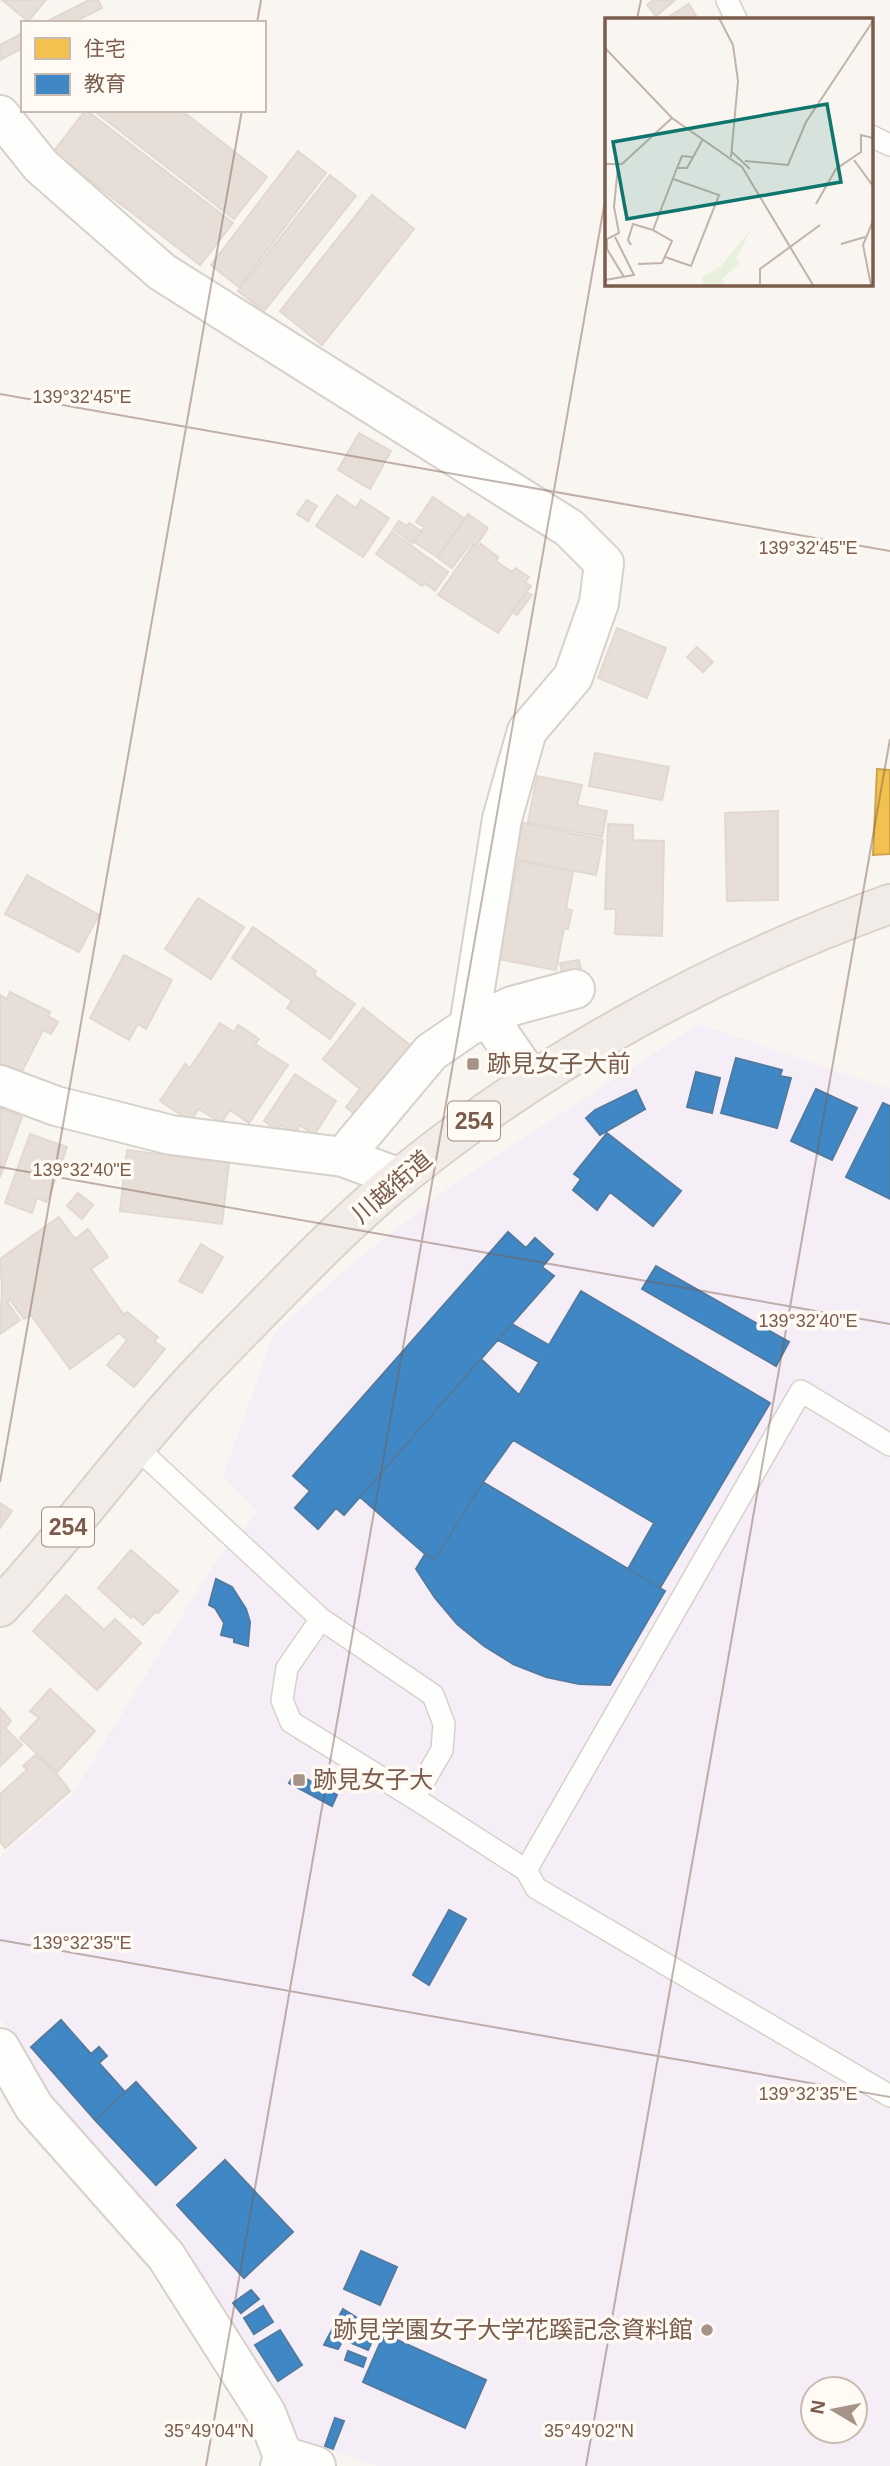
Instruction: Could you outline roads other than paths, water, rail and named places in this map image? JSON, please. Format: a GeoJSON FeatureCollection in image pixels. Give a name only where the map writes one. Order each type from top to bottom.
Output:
{"type":"FeatureCollection","features":[{"type":"Feature","properties":{"kind":"highway","name":"川越街道"},"geometry":{"type":"LineString","coordinates":[[0,1607],[188,1386],[315,1255],[400,1178],[457,1133],[532,1081],[689,991],[777,949],[890,904]]}},
{"type":"Feature","properties":{"kind":"street"},"geometry":{"type":"LineString","coordinates":[[0,116],[41,166],[162,272],[569,528],[604,563],[599,603],[572,677],[527,732],[502,819],[478,1022],[532,1081]]}},
{"type":"Feature","properties":{"kind":"street"},"geometry":{"type":"LineString","coordinates":[[343,1157],[431,1052],[478,1022],[512,1006],[575,989]]}},
{"type":"Feature","properties":{"kind":"street"},"geometry":{"type":"LineString","coordinates":[[0,1085],[56,1106],[171,1135],[343,1157],[400,1178]]}},
{"type":"Feature","properties":{"kind":"street"},"geometry":{"type":"LineString","coordinates":[[0,2048],[34,2107],[166,2256],[266,2413],[293,2463]]}},
{"type":"Feature","properties":{"kind":"lane"},"geometry":{"type":"LineString","coordinates":[[727,0],[736,18]]}},
{"type":"Feature","properties":{"kind":"lane"},"geometry":{"type":"LineString","coordinates":[[872,136],[890,145]]}},
{"type":"Feature","properties":{"kind":"lane"},"geometry":{"type":"LineString","coordinates":[[526,1870],[801,1391],[890,1445]]}},
{"type":"Feature","properties":{"kind":"lane"},"geometry":{"type":"LineString","coordinates":[[135,1446],[321,1619],[433,1695],[444,1724],[442,1750],[414,1798]]}},
{"type":"Feature","properties":{"kind":"lane"},"geometry":{"type":"LineString","coordinates":[[321,1619],[287,1668],[282,1700],[291,1722],[526,1870],[536,1888],[890,2096]]}},
{"type":"Feature","properties":{"kind":"place","name":"跡見女子大前"},"geometry":{"type":"Point","coordinates":[473,1064]}},
{"type":"Feature","properties":{"kind":"place","name":"跡見女子大"},"geometry":{"type":"Point","coordinates":[299,1780]}},
{"type":"Feature","properties":{"kind":"place","name":"跡見学園女子大学花蹊記念資料館"},"geometry":{"type":"Point","coordinates":[707,2330]}}]}
